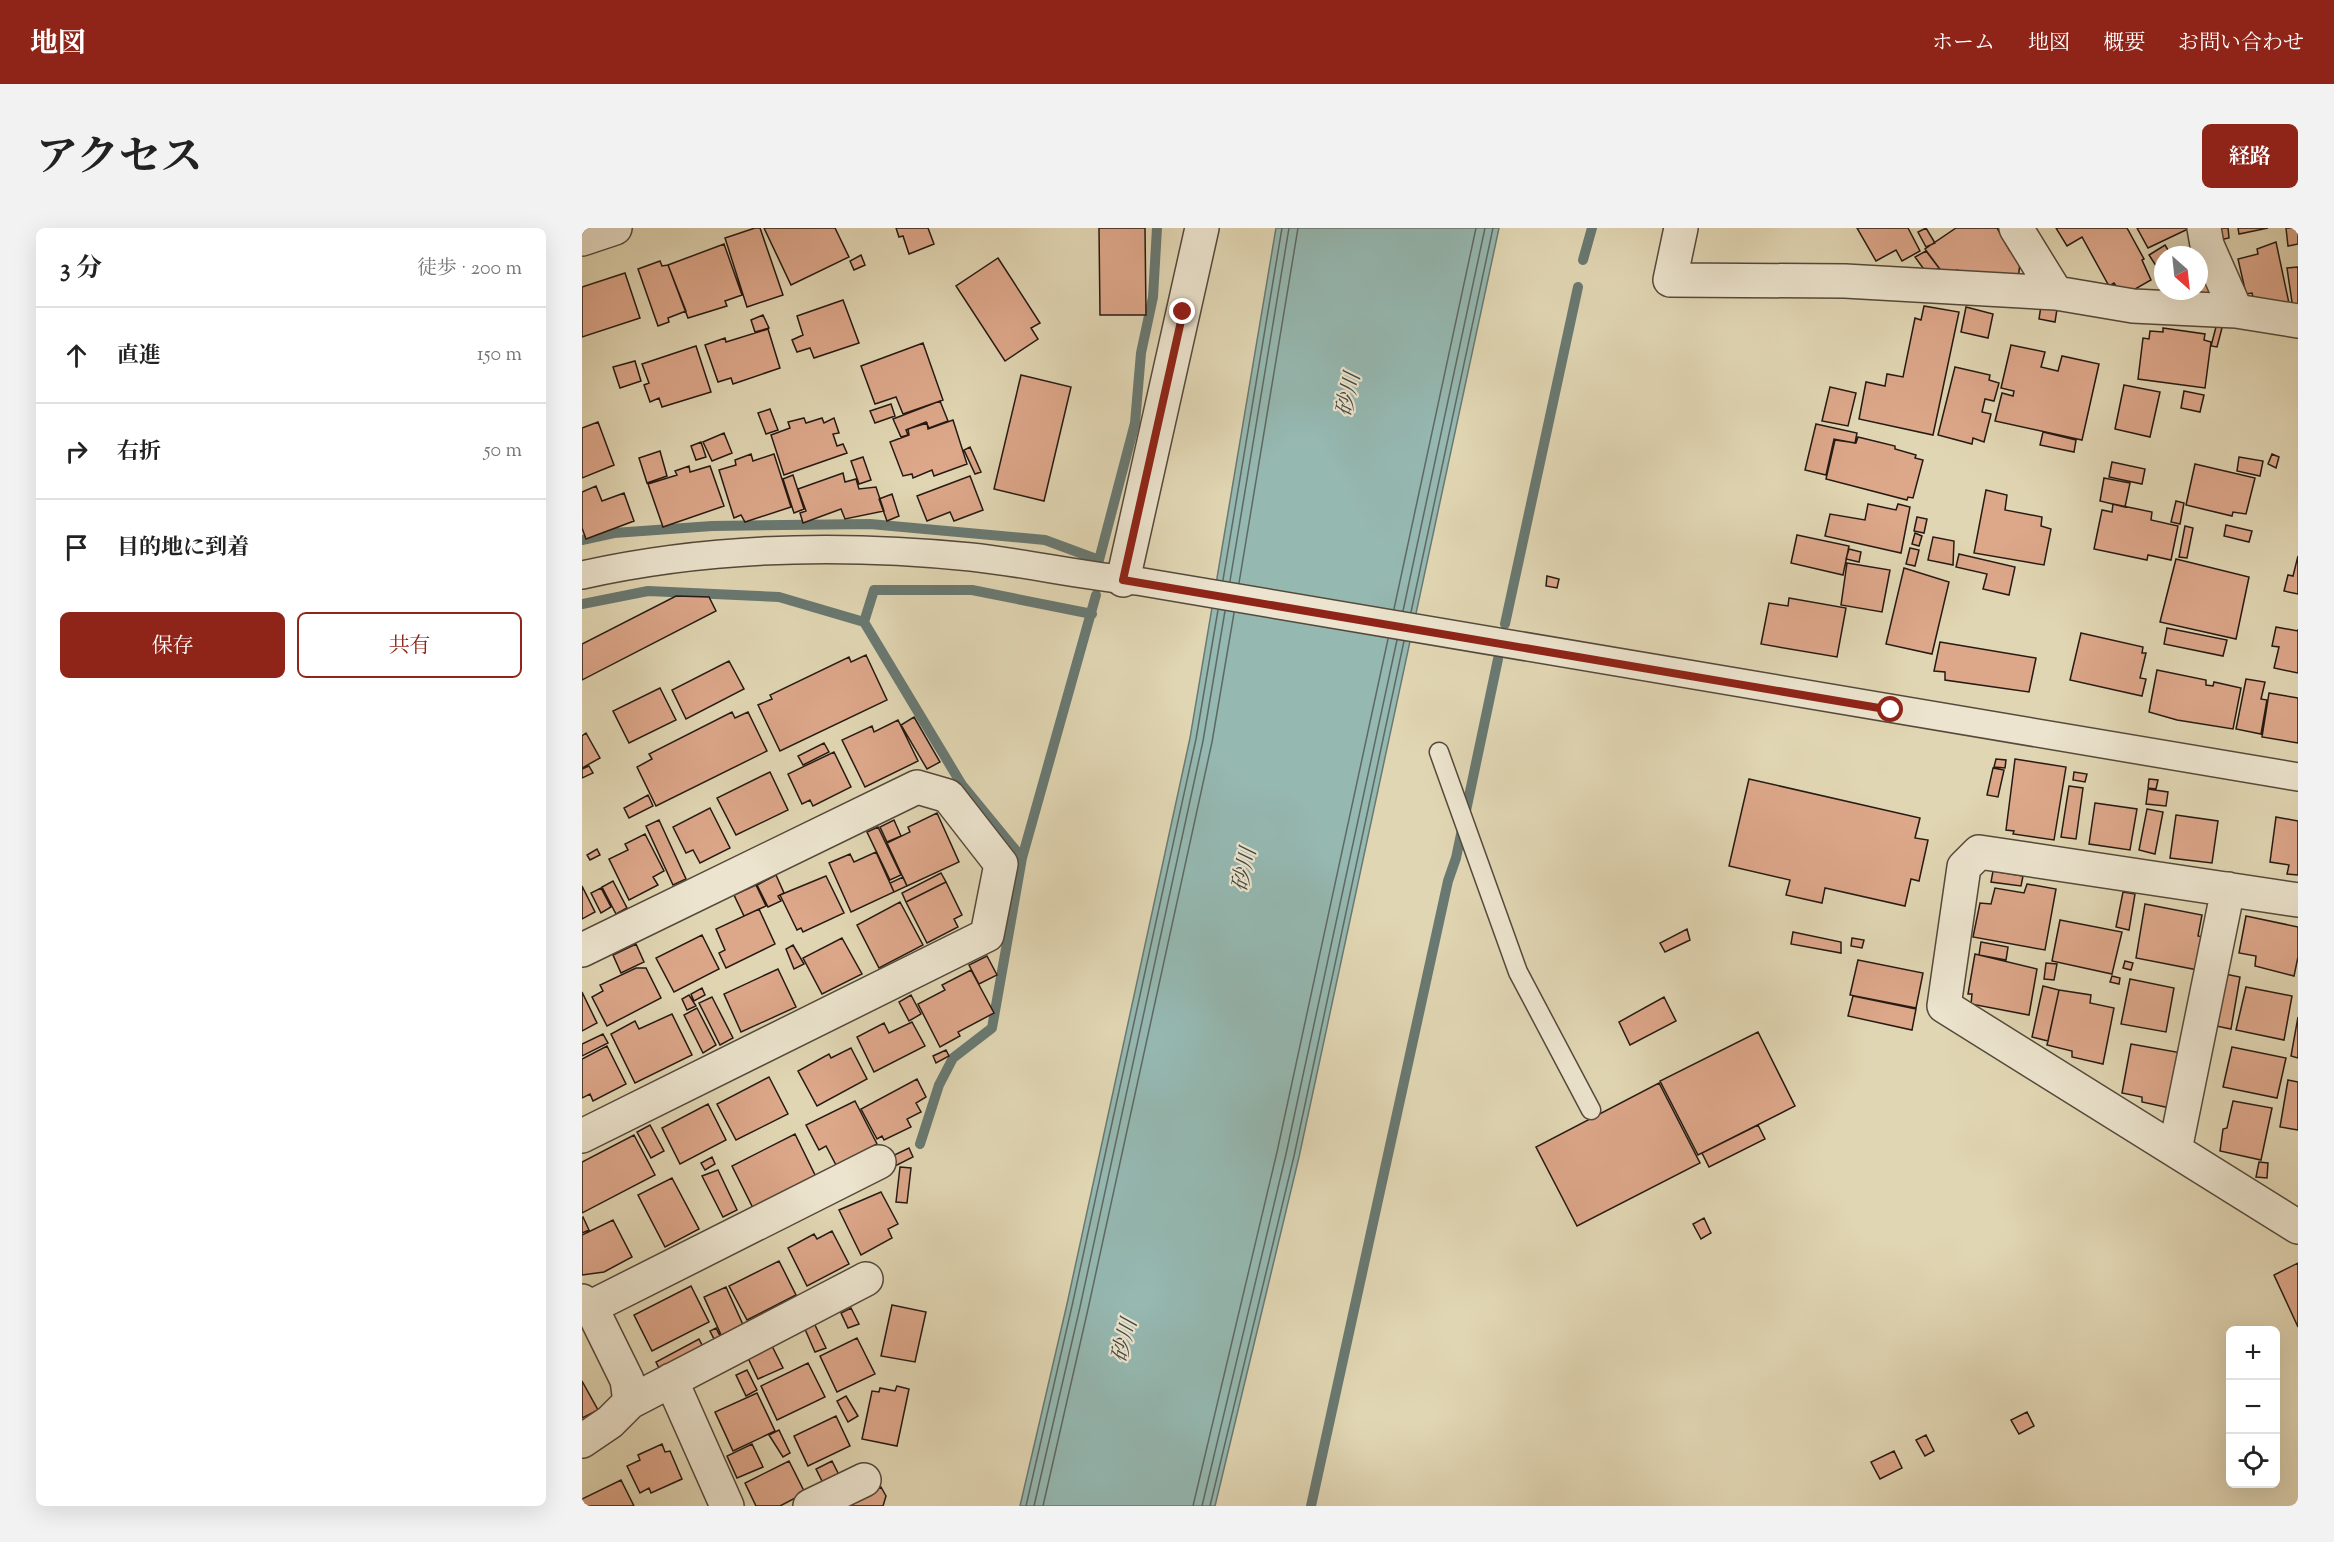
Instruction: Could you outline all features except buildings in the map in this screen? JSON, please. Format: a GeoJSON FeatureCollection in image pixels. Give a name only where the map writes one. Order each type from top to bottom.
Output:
{"type":"FeatureCollection","features":[{"type":"Feature","properties":{"kind":"street"},"geometry":{"type":"LineString","coordinates":[[582,239],[615,228]]}},
{"type":"Feature","properties":{"kind":"street"},"geometry":{"type":"LineString","coordinates":[[1130,581],[1202,228]]}},
{"type":"Feature","properties":{"kind":"street"},"geometry":{"type":"LineString","coordinates":[[1681,228],[1670,280],[1845,281],[2056,293],[2133,306],[2236,311],[2298,321]]}},
{"type":"Feature","properties":{"kind":"street"},"geometry":{"type":"LineString","coordinates":[[2016,228],[2056,293]]}},
{"type":"Feature","properties":{"kind":"street"},"geometry":{"type":"LineString","coordinates":[[2204,228],[2207,245],[2236,311]]}},
{"type":"Feature","properties":{"kind":"street"},"geometry":{"type":"LineString","coordinates":[[582,575],[709,555],[804,551],[970,557],[1446,633],[1982,726],[2298,777]]}},
{"type":"Feature","properties":{"kind":"street"},"geometry":{"type":"LineString","coordinates":[[582,950],[917,788],[948,796],[1001,864],[987,935],[582,1136]]}},
{"type":"Feature","properties":{"kind":"street"},"geometry":{"type":"LineString","coordinates":[[2298,900],[1979,852],[1964,867],[1944,1006],[2298,1227]]}},
{"type":"Feature","properties":{"kind":"street"},"geometry":{"type":"LineString","coordinates":[[2175,1150],[2228,889]]}},
{"type":"Feature","properties":{"kind":"street"},"geometry":{"type":"LineString","coordinates":[[630,1402],[627,1380],[586,1304],[879,1162]]}},
{"type":"Feature","properties":{"kind":"street"},"geometry":{"type":"LineString","coordinates":[[582,1441],[610,1422],[630,1402],[866,1280]]}},
{"type":"Feature","properties":{"kind":"street"},"geometry":{"type":"LineString","coordinates":[[671,1380],[727,1506]]}},
{"type":"Feature","properties":{"kind":"street"},"geometry":{"type":"LineString","coordinates":[[810,1506],[864,1480]]}},
{"type":"Feature","properties":{"kind":"lane"},"geometry":{"type":"LineString","coordinates":[[1439,752],[1518,972],[1592,1110]]}},
{"type":"Feature","properties":{"kind":"water","name":"砂川"},"geometry":{"type":"Polygon","coordinates":[[[1276,228],[1499,228],[1299,1157],[1215,1506],[1020,1506],[1067,1304],[1190,738],[1276,228]]]}},
{"type":"Feature","properties":{"kind":"waterway"},"geometry":{"type":"LineString","coordinates":[[582,540],[614,533],[712,526],[870,524],[1045,540],[1099,560],[1135,423],[1141,353],[1153,297],[1157,228]]}},
{"type":"Feature","properties":{"kind":"waterway"},"geometry":{"type":"LineString","coordinates":[[1583,260],[1592,228]]}},
{"type":"Feature","properties":{"kind":"waterway"},"geometry":{"type":"LineString","coordinates":[[1505,624],[1578,287]]}},
{"type":"Feature","properties":{"kind":"waterway"},"geometry":{"type":"LineString","coordinates":[[582,604],[648,591],[779,597],[864,622],[874,590],[972,590],[1092,614]]}},
{"type":"Feature","properties":{"kind":"waterway"},"geometry":{"type":"LineString","coordinates":[[920,1144],[939,1085],[953,1058],[992,1028],[1022,858],[1096,595]]}},
{"type":"Feature","properties":{"kind":"waterway"},"geometry":{"type":"LineString","coordinates":[[864,622],[962,785],[1022,858]]}},
{"type":"Feature","properties":{"kind":"waterway"},"geometry":{"type":"LineString","coordinates":[[1311,1506],[1448,881],[1456,858],[1498,659]]}},
{"type":"Feature","properties":{"kind":"route"},"geometry":{"type":"LineString","coordinates":[[1183,312],[1123,580],[1891,710]]}}]}
